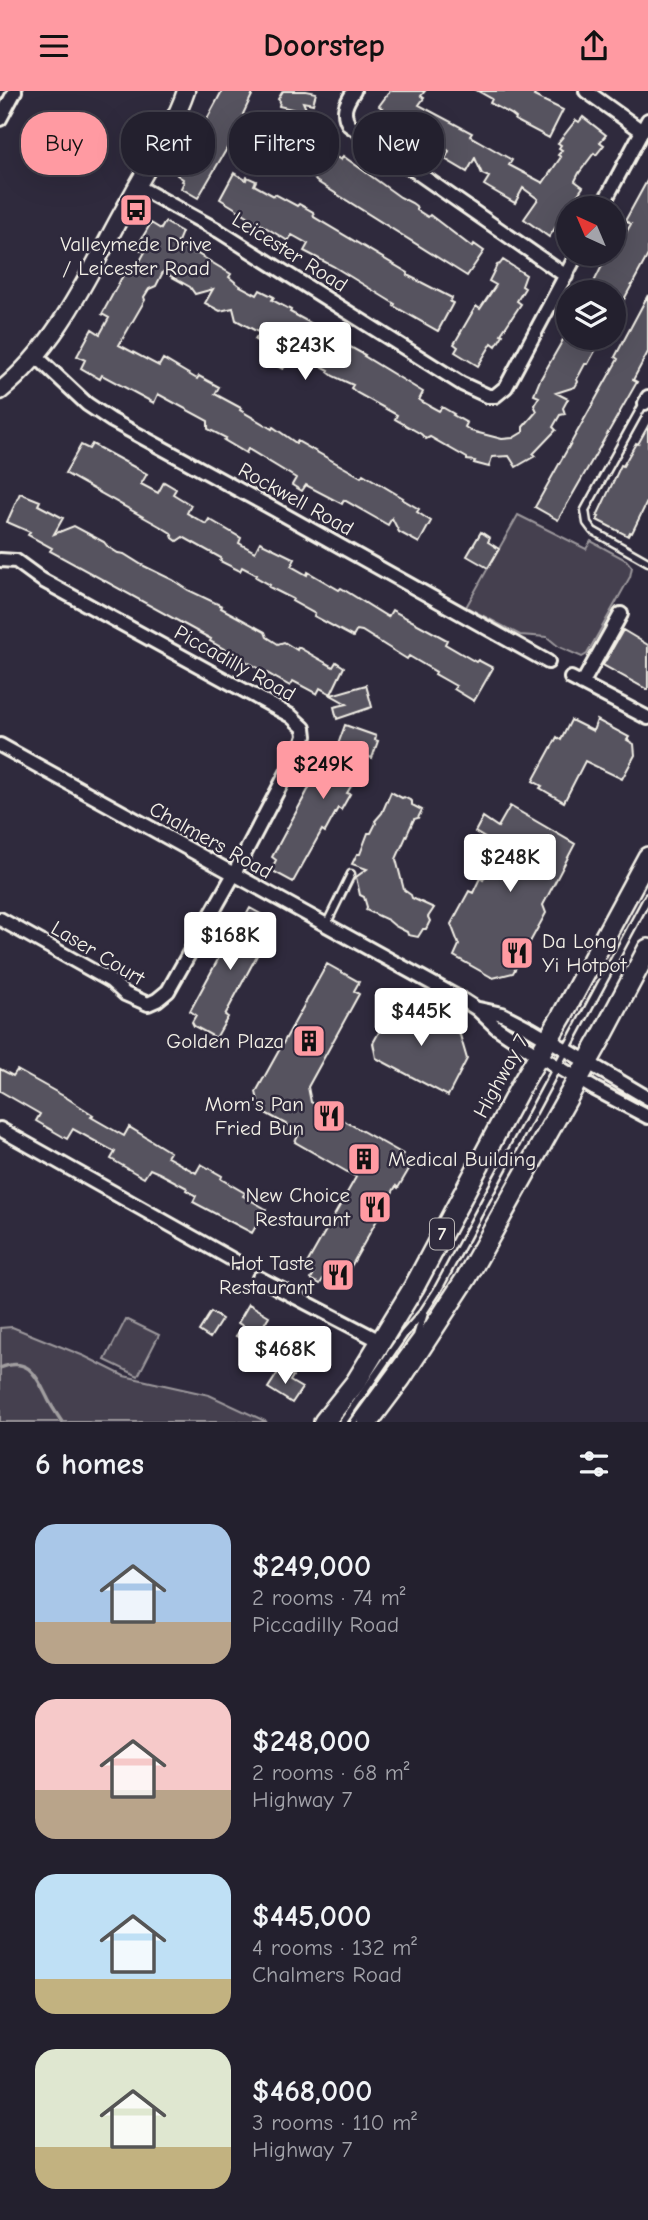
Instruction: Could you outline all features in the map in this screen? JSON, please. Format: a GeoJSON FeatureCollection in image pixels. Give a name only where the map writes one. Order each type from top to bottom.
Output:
{"type":"FeatureCollection","features":[{"type":"Feature","properties":{"kind":"main road","name":"Highway 7"},"geometry":{"type":"LineString","coordinates":[[324,1422],[356,1382],[414,1287],[648,857]]}},
{"type":"Feature","properties":{"kind":"main road","name":"7"},"geometry":{"type":"LineString","coordinates":[[368,1422],[467,1277],[648,949]]}},
{"type":"Feature","properties":{"kind":"street"},"geometry":{"type":"LineString","coordinates":[[0,119],[15,91]]}},
{"type":"Feature","properties":{"kind":"street"},"geometry":{"type":"LineString","coordinates":[[0,391],[20,375],[54,334],[84,284],[186,91]]}},
{"type":"Feature","properties":{"kind":"street"},"geometry":{"type":"LineString","coordinates":[[354,91],[346,104],[344,117],[349,125],[566,276]]}},
{"type":"Feature","properties":{"kind":"street"},"geometry":{"type":"LineString","coordinates":[[586,91],[645,125],[607,196]]}},
{"type":"Feature","properties":{"kind":"street","name":"Leicester Road"},"geometry":{"type":"LineString","coordinates":[[137,186],[219,231],[451,377],[488,396],[495,396],[506,387],[571,266]]}},
{"type":"Feature","properties":{"kind":"street","name":"Rockwell Road"},"geometry":{"type":"LineString","coordinates":[[37,357],[87,404],[111,420],[548,662]]}},
{"type":"Feature","properties":{"kind":"street","name":"Piccadilly Road"},"geometry":{"type":"LineString","coordinates":[[0,560],[16,561],[42,580],[291,716],[304,727],[303,742],[234,874]]}},
{"type":"Feature","properties":{"kind":"street"},"geometry":{"type":"LineString","coordinates":[[621,614],[577,681],[648,717]]}},
{"type":"Feature","properties":{"kind":"street","name":"Chalmers Road"},"geometry":{"type":"LineString","coordinates":[[0,745],[477,1009],[496,1027],[543,1047],[566,1049],[582,1070]]}},
{"type":"Feature","properties":{"kind":"street","name":"Laser Court"},"geometry":{"type":"LineString","coordinates":[[0,919],[111,981],[125,994],[148,1004],[167,991],[234,874]]}},
{"type":"Feature","properties":{"kind":"street","name":"Chalmers Road"},"geometry":{"type":"LineString","coordinates":[[477,1009],[502,1014],[543,1047]]}},
{"type":"Feature","properties":{"kind":"street"},"geometry":{"type":"LineString","coordinates":[[543,1047],[557,1065],[582,1070],[648,1098]]}},
{"type":"Feature","properties":{"kind":"street"},"geometry":{"type":"LineString","coordinates":[[582,1070],[648,1117]]}},
{"type":"Feature","properties":{"kind":"street"},"geometry":{"type":"LineString","coordinates":[[0,1129],[235,1261]]}},
{"type":"Feature","properties":{"kind":"street"},"geometry":{"type":"LineString","coordinates":[[259,1278],[382,1342]]}},
{"type":"Feature","properties":{"kind":"lane"},"geometry":{"type":"LineString","coordinates":[[647,402],[585,510],[587,523],[593,531],[648,562]]}},
{"type":"Feature","properties":{"kind":"lane"},"geometry":{"type":"LineString","coordinates":[[326,925],[351,874]]}},
{"type":"Feature","properties":{"kind":"lane"},"geometry":{"type":"LineString","coordinates":[[343,1422],[404,1334],[424,1311],[443,1280],[648,897]]}},
{"type":"Feature","properties":{"kind":"lane"},"geometry":{"type":"LineString","coordinates":[[354,1422],[417,1336],[424,1311]]}},
{"type":"Feature","properties":{"kind":"shaded area"},"geometry":{"type":"Polygon","coordinates":[[[518,515],[586,549],[591,541],[626,560],[632,567],[630,577],[587,654],[582,657],[559,647],[547,637],[520,635],[466,607],[518,515]]]}},
{"type":"Feature","properties":{"kind":"shaded area"},"geometry":{"type":"Polygon","coordinates":[[[126,1319],[159,1335],[138,1376],[105,1360],[126,1319]]]}},
{"type":"Feature","properties":{"kind":"shaded area"},"geometry":{"type":"Polygon","coordinates":[[[12,1327],[84,1356],[124,1376],[209,1395],[267,1422],[0,1422],[0,1328],[12,1327]]]}},
{"type":"Feature","properties":{"kind":"building"},"geometry":{"type":"Polygon","coordinates":[[[222,91],[254,91],[244,112],[229,112],[229,145],[215,169],[215,112],[211,112],[222,91]]]}},
{"type":"Feature","properties":{"kind":"building"},"geometry":{"type":"Polygon","coordinates":[[[283,91],[316,93],[313,104],[303,102],[307,112],[279,106],[278,99],[283,91]]]}},
{"type":"Feature","properties":{"kind":"building"},"geometry":{"type":"Polygon","coordinates":[[[390,91],[425,91],[419,105],[432,112],[379,112],[382,108],[379,106],[390,91]]]}},
{"type":"Feature","properties":{"kind":"building"},"geometry":{"type":"Polygon","coordinates":[[[478,91],[536,91],[534,96],[563,110],[549,138],[515,120],[511,114],[490,103],[492,99],[478,91]]]}},
{"type":"Feature","properties":{"kind":"building"},"geometry":{"type":"Polygon","coordinates":[[[583,117],[606,135],[600,142],[604,145],[596,155],[594,153],[575,181],[583,187],[577,196],[556,196],[556,227],[549,237],[524,219],[538,199],[523,188],[515,203],[484,185],[489,177],[482,174],[475,158],[467,172],[445,159],[449,151],[444,147],[444,118],[512,160],[509,165],[543,183],[561,157],[558,155],[562,150],[559,148],[561,145],[558,143],[576,120],[579,122],[583,117]]]}},
{"type":"Feature","properties":{"kind":"building"},"geometry":{"type":"Polygon","coordinates":[[[343,156],[353,163],[353,175],[369,175],[472,247],[474,244],[484,251],[467,276],[316,181],[312,175],[339,175],[339,159],[341,160],[343,156]]]}},
{"type":"Feature","properties":{"kind":"building"},"geometry":{"type":"Polygon","coordinates":[[[177,175],[211,175],[198,198],[181,188],[183,179],[177,175]]]}},
{"type":"Feature","properties":{"kind":"building"},"geometry":{"type":"Polygon","coordinates":[[[233,175],[256,181],[254,185],[313,212],[314,217],[408,273],[407,275],[452,298],[450,302],[453,303],[438,331],[304,251],[308,244],[292,235],[288,241],[220,199],[233,175]]]}},
{"type":"Feature","properties":{"kind":"building"},"geometry":{"type":"Polygon","coordinates":[[[648,179],[648,255],[626,296],[626,280],[595,280],[602,266],[626,266],[626,233],[631,224],[626,219],[648,179]]]}},
{"type":"Feature","properties":{"kind":"building"},"geometry":{"type":"Polygon","coordinates":[[[165,222],[182,232],[177,244],[231,274],[229,277],[240,286],[257,295],[260,290],[274,297],[272,300],[291,310],[290,312],[342,340],[341,342],[423,392],[419,400],[439,411],[442,407],[454,414],[467,423],[465,427],[471,431],[502,439],[513,438],[523,432],[523,427],[537,411],[534,405],[539,397],[534,395],[557,350],[596,350],[588,364],[585,364],[575,387],[556,393],[568,399],[563,408],[565,414],[560,415],[553,427],[556,430],[533,454],[535,456],[516,467],[509,456],[492,457],[489,467],[467,460],[430,437],[426,439],[395,419],[397,415],[357,393],[351,388],[353,385],[333,376],[329,370],[318,364],[294,353],[283,369],[277,366],[286,349],[270,340],[266,346],[255,340],[258,332],[236,320],[233,308],[220,311],[205,303],[213,289],[195,294],[190,287],[163,272],[156,286],[149,289],[144,297],[145,300],[119,345],[159,366],[163,359],[197,379],[199,376],[219,387],[215,394],[241,408],[240,410],[272,429],[273,427],[296,443],[297,441],[361,477],[363,474],[403,498],[431,521],[419,543],[399,532],[392,518],[388,525],[344,500],[342,504],[306,485],[302,491],[292,485],[296,478],[248,449],[246,453],[224,440],[226,438],[208,429],[208,421],[158,394],[154,403],[102,375],[100,379],[81,368],[85,360],[77,356],[92,329],[100,334],[109,318],[102,314],[127,268],[134,272],[145,252],[137,248],[142,238],[151,223],[161,229],[165,222]]]}},
{"type":"Feature","properties":{"kind":"building"},"geometry":{"type":"Polygon","coordinates":[[[503,260],[526,275],[522,286],[525,288],[517,301],[521,304],[501,334],[503,335],[496,346],[492,343],[478,366],[455,352],[458,347],[454,344],[476,306],[480,309],[496,285],[489,281],[497,265],[503,260]]]}},
{"type":"Feature","properties":{"kind":"building"},"geometry":{"type":"Polygon","coordinates":[[[648,295],[648,352],[633,380],[637,382],[558,520],[535,507],[618,359],[615,357],[619,350],[626,350],[626,336],[648,295]]]}},
{"type":"Feature","properties":{"kind":"building"},"geometry":{"type":"Polygon","coordinates":[[[648,426],[648,500],[628,536],[597,520],[597,516],[621,465],[623,466],[648,426]]]}},
{"type":"Feature","properties":{"kind":"building"},"geometry":{"type":"Polygon","coordinates":[[[92,444],[147,474],[141,484],[158,493],[164,482],[176,489],[173,494],[191,505],[187,513],[206,524],[209,519],[241,538],[239,543],[255,552],[260,542],[295,559],[291,566],[307,575],[308,572],[339,590],[341,588],[388,617],[392,610],[447,640],[445,644],[476,662],[478,660],[493,668],[474,701],[454,689],[456,686],[435,674],[436,672],[409,656],[407,659],[362,631],[357,630],[353,637],[269,587],[270,585],[256,577],[257,575],[242,567],[240,571],[220,561],[221,558],[183,537],[177,541],[163,528],[65,473],[81,445],[89,449],[92,444]]]}},
{"type":"Feature","properties":{"kind":"building"},"geometry":{"type":"Polygon","coordinates":[[[20,493],[40,501],[38,505],[63,518],[54,534],[74,526],[118,553],[222,606],[221,608],[265,632],[267,637],[278,644],[284,642],[333,667],[336,662],[344,667],[331,694],[320,688],[317,694],[293,681],[290,686],[210,641],[211,639],[50,551],[52,548],[28,535],[30,532],[7,522],[20,493]]]}},
{"type":"Feature","properties":{"kind":"building"},"geometry":{"type":"Polygon","coordinates":[[[481,532],[490,538],[488,542],[499,549],[488,568],[467,556],[481,532]]]}},
{"type":"Feature","properties":{"kind":"building"},"geometry":{"type":"Polygon","coordinates":[[[623,630],[648,645],[648,690],[603,665],[623,630]]]}},
{"type":"Feature","properties":{"kind":"building"},"geometry":{"type":"Polygon","coordinates":[[[366,685],[372,707],[337,719],[334,707],[347,704],[331,695],[366,685]]]}},
{"type":"Feature","properties":{"kind":"building"},"geometry":{"type":"Polygon","coordinates":[[[571,720],[593,731],[597,720],[629,737],[627,740],[634,744],[635,755],[622,779],[585,761],[564,802],[533,781],[557,737],[561,740],[571,720]]]}},
{"type":"Feature","properties":{"kind":"building"},"geometry":{"type":"Polygon","coordinates":[[[345,725],[376,736],[375,740],[378,741],[372,758],[366,756],[357,771],[359,773],[341,810],[338,808],[325,832],[322,830],[293,882],[271,870],[276,860],[272,857],[316,775],[318,777],[327,761],[331,764],[345,725]]]}},
{"type":"Feature","properties":{"kind":"building"},"geometry":{"type":"Polygon","coordinates":[[[391,792],[412,801],[412,805],[422,810],[418,818],[414,819],[396,859],[404,890],[412,898],[434,908],[428,917],[430,921],[426,929],[423,929],[418,937],[408,935],[388,920],[366,910],[356,877],[367,869],[352,864],[357,854],[360,854],[368,833],[371,833],[391,792]]]}},
{"type":"Feature","properties":{"kind":"building"},"geometry":{"type":"Polygon","coordinates":[[[510,806],[575,844],[543,905],[546,913],[513,973],[493,978],[454,956],[459,945],[451,924],[469,891],[473,893],[480,878],[483,880],[492,865],[501,870],[510,853],[475,832],[483,817],[498,827],[510,806]]]}},
{"type":"Feature","properties":{"kind":"building"},"geometry":{"type":"Polygon","coordinates":[[[250,908],[275,922],[225,1015],[228,1017],[216,1038],[194,1026],[192,1022],[196,1015],[190,1011],[241,917],[244,919],[250,908]]]}},
{"type":"Feature","properties":{"kind":"building"},"geometry":{"type":"Polygon","coordinates":[[[327,964],[359,982],[354,991],[359,994],[308,1087],[311,1102],[403,1154],[401,1157],[412,1164],[398,1188],[396,1186],[339,1288],[323,1279],[320,1284],[311,1279],[314,1273],[305,1267],[356,1177],[295,1142],[300,1132],[260,1110],[256,1092],[327,964]]]}},
{"type":"Feature","properties":{"kind":"building"},"geometry":{"type":"Polygon","coordinates":[[[397,1000],[460,1035],[467,1059],[448,1096],[376,1058],[373,1043],[397,1000]]]}},
{"type":"Feature","properties":{"kind":"building"},"geometry":{"type":"Polygon","coordinates":[[[0,1069],[13,1076],[17,1070],[67,1098],[93,1115],[91,1117],[124,1136],[129,1127],[170,1152],[167,1157],[196,1173],[201,1164],[222,1176],[221,1179],[245,1193],[243,1196],[266,1209],[252,1233],[193,1202],[196,1196],[186,1190],[187,1188],[159,1173],[150,1169],[144,1178],[111,1159],[115,1152],[73,1129],[67,1139],[36,1121],[40,1114],[0,1091],[0,1069]]]}},
{"type":"Feature","properties":{"kind":"building"},"geometry":{"type":"Polygon","coordinates":[[[249,1304],[269,1316],[252,1345],[236,1336],[243,1326],[238,1323],[249,1304]]]}},
{"type":"Feature","properties":{"kind":"building"},"geometry":{"type":"Polygon","coordinates":[[[211,1312],[222,1319],[210,1338],[199,1331],[211,1312]]]}},
{"type":"Feature","properties":{"kind":"building"},"geometry":{"type":"Polygon","coordinates":[[[281,1368],[293,1376],[290,1381],[302,1388],[292,1403],[268,1388],[281,1368]]]}},
{"type":"Feature","properties":{"kind":"waterway"},"geometry":{"type":"LineString","coordinates":[[0,1368],[18,1365],[30,1370],[62,1422]]}},
{"type":"Feature","properties":{"kind":"place","name":"Valleymede Drive / Leicester Road"},"geometry":{"type":"Point","coordinates":[136,210]}},
{"type":"Feature","properties":{"kind":"place","name":"Da Long Yi Hotpot"},"geometry":{"type":"Point","coordinates":[517,953]}},
{"type":"Feature","properties":{"kind":"place","name":"Golden Plaza"},"geometry":{"type":"Point","coordinates":[309,1041]}},
{"type":"Feature","properties":{"kind":"place","name":"Mom's Pan Fried Bun"},"geometry":{"type":"Point","coordinates":[329,1116]}},
{"type":"Feature","properties":{"kind":"place","name":"Medical Building"},"geometry":{"type":"Point","coordinates":[364,1159]}},
{"type":"Feature","properties":{"kind":"place","name":"New Choice Restaurant"},"geometry":{"type":"Point","coordinates":[375,1207]}},
{"type":"Feature","properties":{"kind":"place","name":"Hot Taste Restaurant"},"geometry":{"type":"Point","coordinates":[338,1275]}}]}
